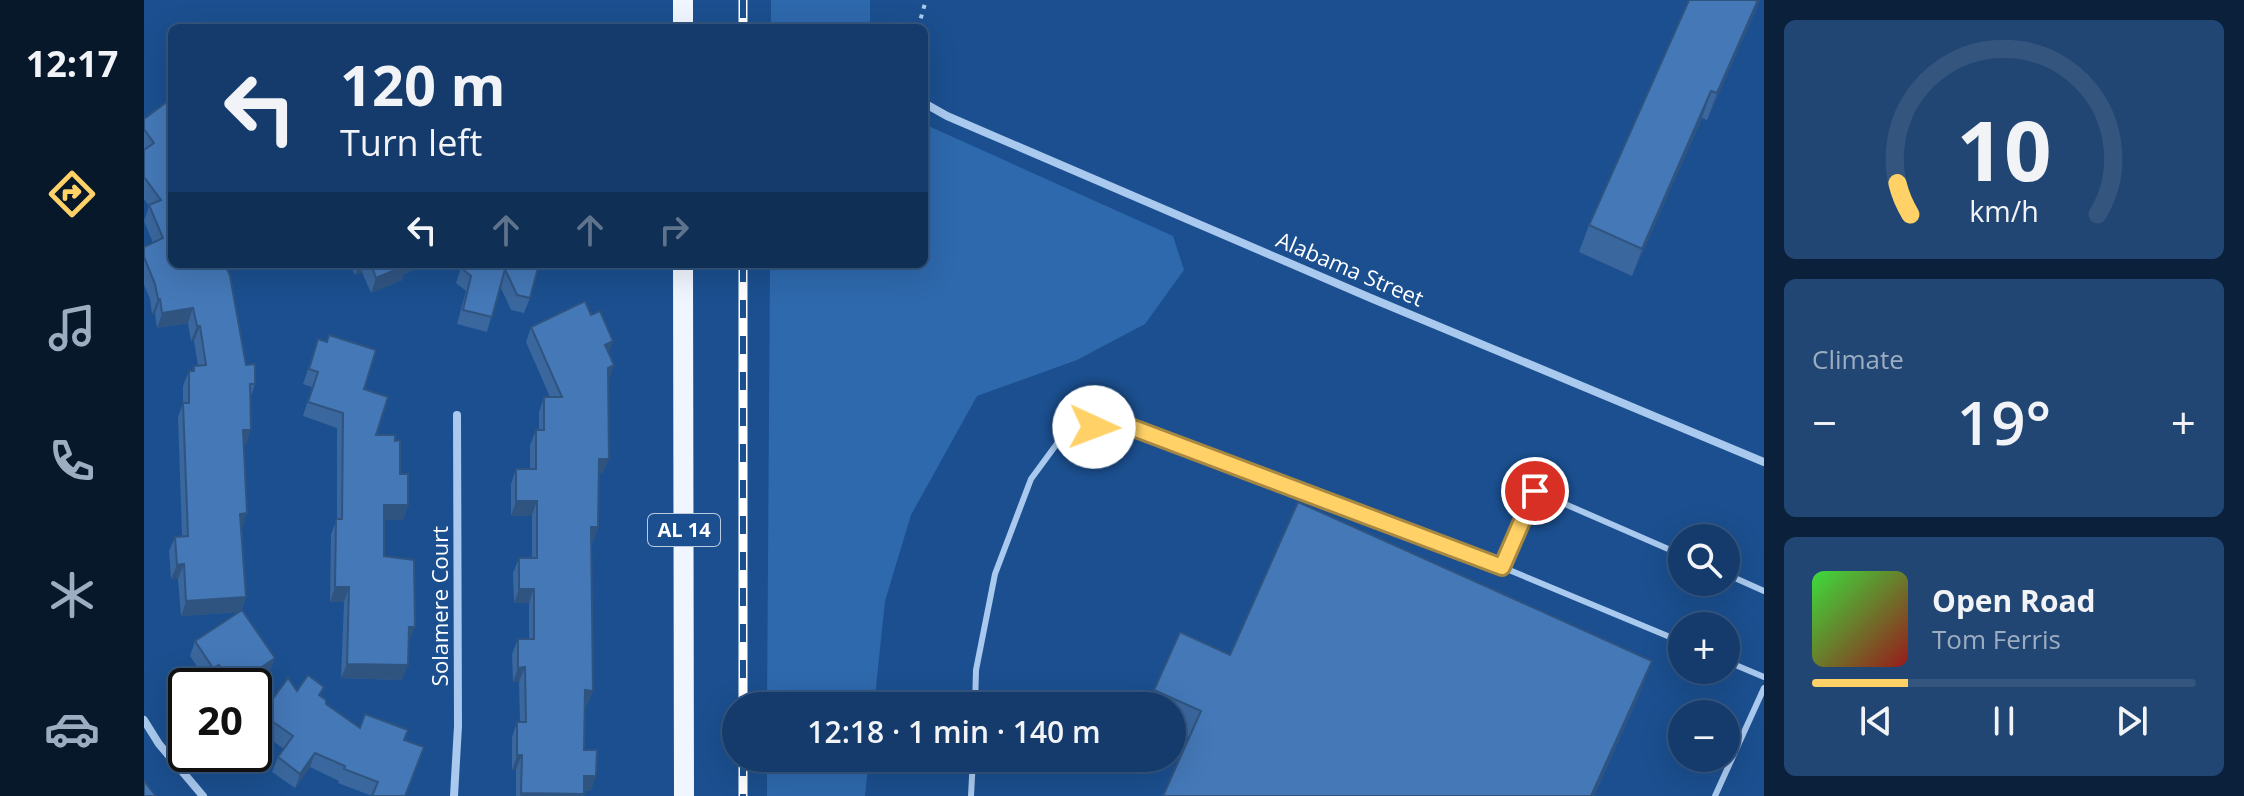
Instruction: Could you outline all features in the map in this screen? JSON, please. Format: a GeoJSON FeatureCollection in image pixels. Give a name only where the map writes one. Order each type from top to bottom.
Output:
{"type":"FeatureCollection","features":[{"type":"Feature","properties":{"kind":"main road"},"geometry":{"type":"LineString","coordinates":[[683,0],[683,24]]}},
{"type":"Feature","properties":{"kind":"main road","name":"AL 14"},"geometry":{"type":"LineString","coordinates":[[683,268],[684,796]]}},
{"type":"Feature","properties":{"kind":"street","name":"Alabama Street"},"geometry":{"type":"LineString","coordinates":[[928,105],[1347,288],[1764,462]]}},
{"type":"Feature","properties":{"kind":"street","name":"Solamere Court"},"geometry":{"type":"LineString","coordinates":[[454,796],[458,726],[457,415]]}},
{"type":"Feature","properties":{"kind":"street"},"geometry":{"type":"LineString","coordinates":[[144,720],[159,744],[203,796]]}},
{"type":"Feature","properties":{"kind":"lane"},"geometry":{"type":"LineString","coordinates":[[975,692],[976,670],[995,574],[1031,479],[1067,430],[1120,423],[1502,567],[1668,636]]}},
{"type":"Feature","properties":{"kind":"lane"},"geometry":{"type":"LineString","coordinates":[[1502,567],[1535,491],[1668,549]]}},
{"type":"Feature","properties":{"kind":"lane"},"geometry":{"type":"LineString","coordinates":[[1740,580],[1764,591]]}},
{"type":"Feature","properties":{"kind":"lane"},"geometry":{"type":"LineString","coordinates":[[1740,667],[1764,677]]}},
{"type":"Feature","properties":{"kind":"lane"},"geometry":{"type":"LineString","coordinates":[[1715,796],[1764,688]]}},
{"type":"Feature","properties":{"kind":"lane"},"geometry":{"type":"LineString","coordinates":[[971,796],[972,772]]}},
{"type":"Feature","properties":{"kind":"path"},"geometry":{"type":"LineString","coordinates":[[919,24],[926,0]]}},
{"type":"Feature","properties":{"kind":"shaded area"},"geometry":{"type":"Polygon","coordinates":[[[771,0],[870,0],[870,24],[771,24],[771,0]]]}},
{"type":"Feature","properties":{"kind":"shaded area"},"geometry":{"type":"Polygon","coordinates":[[[928,126],[1173,236],[1184,270],[1145,324],[1077,360],[977,396],[911,515],[885,601],[875,692],[767,692],[770,268],[928,268],[928,126]]]}},
{"type":"Feature","properties":{"kind":"shaded area"},"geometry":{"type":"Polygon","coordinates":[[[767,772],[868,772],[865,796],[767,796],[767,772]]]}},
{"type":"Feature","properties":{"kind":"building"},"geometry":{"type":"Polygon","coordinates":[[[1689,0],[1758,0],[1717,93],[1711,91],[1642,249],[1589,225],[1689,0]]]}},
{"type":"Feature","properties":{"kind":"building"},"geometry":{"type":"Polygon","coordinates":[[[168,101],[168,268],[227,268],[246,365],[255,364],[255,384],[250,384],[251,430],[243,430],[247,513],[240,514],[246,597],[186,601],[184,564],[177,565],[175,537],[188,536],[183,403],[189,403],[189,371],[194,371],[194,366],[206,365],[200,326],[197,326],[193,308],[162,313],[144,257],[144,247],[163,238],[149,205],[161,200],[144,177],[144,150],[154,143],[144,129],[144,119],[168,101]]]}},
{"type":"Feature","properties":{"kind":"building"},"geometry":{"type":"Polygon","coordinates":[[[372,268],[400,268],[376,278],[372,268]]]}},
{"type":"Feature","properties":{"kind":"building"},"geometry":{"type":"Polygon","coordinates":[[[461,268],[538,268],[530,298],[517,295],[505,269],[492,317],[463,310],[471,276],[461,268]]]}},
{"type":"Feature","properties":{"kind":"building"},"geometry":{"type":"Polygon","coordinates":[[[585,301],[591,315],[600,311],[613,341],[605,345],[614,365],[608,368],[609,459],[599,459],[598,527],[591,527],[593,691],[585,690],[584,750],[597,750],[596,776],[584,776],[584,794],[521,793],[522,755],[517,755],[517,722],[526,722],[525,667],[518,668],[518,639],[534,639],[534,589],[519,589],[519,558],[537,558],[537,501],[516,501],[516,469],[536,469],[536,430],[544,430],[544,397],[562,397],[531,327],[585,301]]]}},
{"type":"Feature","properties":{"kind":"building"},"geometry":{"type":"Polygon","coordinates":[[[329,335],[376,350],[364,389],[388,397],[376,435],[395,435],[395,441],[400,440],[400,474],[408,474],[408,505],[384,505],[384,556],[414,560],[415,627],[409,627],[408,665],[347,664],[349,587],[335,587],[336,519],[342,519],[343,413],[308,402],[318,372],[309,369],[318,339],[327,342],[329,335]]]}},
{"type":"Feature","properties":{"kind":"building"},"geometry":{"type":"Polygon","coordinates":[[[1298,502],[1652,661],[1591,796],[1163,796],[1174,772],[1186,772],[1186,745],[1201,711],[1186,704],[1186,692],[1154,690],[1180,632],[1230,655],[1298,502]]]}},
{"type":"Feature","properties":{"kind":"building"},"geometry":{"type":"Polygon","coordinates":[[[242,610],[275,658],[260,668],[221,668],[219,665],[213,668],[195,641],[242,610]]]}},
{"type":"Feature","properties":{"kind":"building"},"geometry":{"type":"Polygon","coordinates":[[[308,675],[324,687],[319,695],[326,700],[326,704],[360,728],[365,714],[408,730],[404,740],[424,747],[405,796],[372,796],[378,782],[344,769],[345,766],[315,753],[300,774],[278,757],[293,736],[272,721],[272,700],[288,678],[297,691],[308,675]]]}},
{"type":"Feature","properties":{"kind":"building"},"geometry":{"type":"Polygon","coordinates":[[[144,781],[156,796],[144,796],[144,781]]]}},
{"type":"Feature","properties":{"kind":"railway"},"geometry":{"type":"LineString","coordinates":[[743,0],[743,24]]}},
{"type":"Feature","properties":{"kind":"railway"},"geometry":{"type":"LineString","coordinates":[[743,268],[743,692]]}},
{"type":"Feature","properties":{"kind":"railway"},"geometry":{"type":"LineString","coordinates":[[743,772],[743,796]]}},
{"type":"Feature","properties":{"kind":"route"},"geometry":{"type":"LineString","coordinates":[[1094,427],[1120,423],[1502,567],[1535,491]]}}]}
